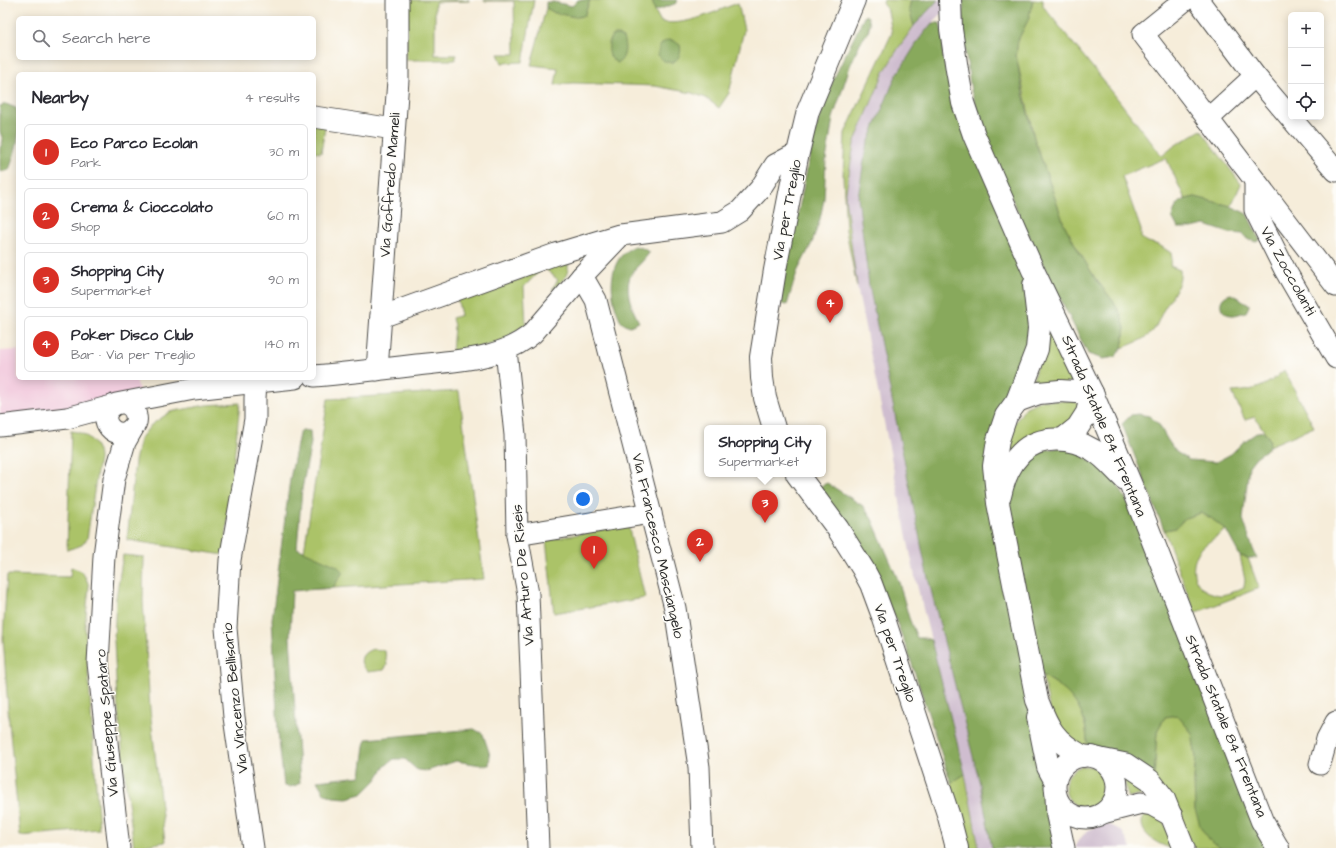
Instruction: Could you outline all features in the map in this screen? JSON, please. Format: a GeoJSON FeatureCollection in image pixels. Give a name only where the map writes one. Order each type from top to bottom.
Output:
{"type":"FeatureCollection","features":[{"type":"Feature","properties":{"kind":"main road","name":"Via per Treglio"},"geometry":{"type":"LineString","coordinates":[[773,425],[765,398],[761,357],[775,270],[797,158],[808,111],[854,0]]}},
{"type":"Feature","properties":{"kind":"main road","name":"Strada Statale 84 Frentana"},"geometry":{"type":"LineString","coordinates":[[950,0],[951,30],[963,103],[974,135],[1033,270],[1092,393],[1131,485],[1262,821],[1278,848]]}},
{"type":"Feature","properties":{"kind":"main road"},"geometry":{"type":"LineString","coordinates":[[1033,270],[1039,328],[1037,349],[1017,401],[1006,416],[998,440],[994,466],[998,503],[1037,700],[1047,725],[1056,738],[1068,749],[1091,758]]}},
{"type":"Feature","properties":{"kind":"main road"},"geometry":{"type":"LineString","coordinates":[[1017,401],[1039,393],[1060,391],[1092,393],[1087,413],[1078,427],[1063,439]]}},
{"type":"Feature","properties":{"kind":"main road"},"geometry":{"type":"LineString","coordinates":[[998,503],[1007,473],[1021,453],[1031,446],[1043,442],[1063,439],[1081,444],[1094,451],[1131,485]]}},
{"type":"Feature","properties":{"kind":"main road","name":"Via per Treglio"},"geometry":{"type":"LineString","coordinates":[[799,477],[838,529],[871,584],[884,619],[949,817],[957,848]]}},
{"type":"Feature","properties":{"kind":"main road"},"geometry":{"type":"LineString","coordinates":[[1037,700],[1037,714],[1048,766],[1056,789]]}},
{"type":"Feature","properties":{"kind":"street","name":"Via Goffredo Mameli"},"geometry":{"type":"LineString","coordinates":[[377,370],[398,80],[398,0]]}},
{"type":"Feature","properties":{"kind":"street"},"geometry":{"type":"LineString","coordinates":[[1185,0],[1143,34],[1336,286]]}},
{"type":"Feature","properties":{"kind":"street"},"geometry":{"type":"LineString","coordinates":[[1198,0],[1255,76],[1336,171]]}},
{"type":"Feature","properties":{"kind":"street"},"geometry":{"type":"LineString","coordinates":[[1208,119],[1255,76]]}},
{"type":"Feature","properties":{"kind":"street"},"geometry":{"type":"LineString","coordinates":[[316,116],[394,129]]}},
{"type":"Feature","properties":{"kind":"street"},"geometry":{"type":"LineString","coordinates":[[381,316],[556,254],[621,234],[722,222],[746,206],[760,189],[775,165],[790,157],[797,158]]}},
{"type":"Feature","properties":{"kind":"street","name":"Via Zoccolanti"},"geometry":{"type":"LineString","coordinates":[[1255,181],[1255,210],[1285,270],[1336,358]]}},
{"type":"Feature","properties":{"kind":"street"},"geometry":{"type":"LineString","coordinates":[[316,376],[473,358],[506,350],[525,340],[533,333],[582,276],[621,234]]}},
{"type":"Feature","properties":{"kind":"street","name":"Via Francesco Masciangelo"},"geometry":{"type":"LineString","coordinates":[[582,276],[596,300],[675,608],[699,767],[702,848]]}},
{"type":"Feature","properties":{"kind":"street","name":"Via Arturo De Riseis"},"geometry":{"type":"LineString","coordinates":[[506,350],[515,435],[517,535],[528,594],[538,848]]}},
{"type":"Feature","properties":{"kind":"street"},"geometry":{"type":"LineString","coordinates":[[0,426],[67,418],[113,415],[173,393],[194,389],[276,380]]}},
{"type":"Feature","properties":{"kind":"street","name":"Via Vincenzo Bellisario"},"geometry":{"type":"LineString","coordinates":[[253,848],[234,717],[226,628],[230,560],[255,419],[256,382]]}},
{"type":"Feature","properties":{"kind":"street","name":"Via Giuseppe Spataro"},"geometry":{"type":"LineString","coordinates":[[119,848],[98,664],[104,556],[114,479],[125,442],[134,426],[143,416],[156,404],[173,393]]}},
{"type":"Feature","properties":{"kind":"street"},"geometry":{"type":"LineString","coordinates":[[113,415],[117,433],[130,431],[134,426]]}},
{"type":"Feature","properties":{"kind":"street","name":"Via Giuseppe Spataro"},"geometry":{"type":"LineString","coordinates":[[113,415],[112,443],[114,479]]}},
{"type":"Feature","properties":{"kind":"street"},"geometry":{"type":"LineString","coordinates":[[517,535],[651,513]]}},
{"type":"Feature","properties":{"kind":"street"},"geometry":{"type":"LineString","coordinates":[[1320,764],[1327,739],[1336,722]]}},
{"type":"Feature","properties":{"kind":"street"},"geometry":{"type":"LineString","coordinates":[[1064,848],[1058,816],[1056,789],[1062,766],[1074,758],[1091,758],[1126,764],[1150,780],[1164,798],[1184,848]]}},
{"type":"Feature","properties":{"kind":"street"},"geometry":{"type":"LineString","coordinates":[[1070,848],[1078,830],[1115,800],[1117,792],[1116,776],[1112,770],[1107,764],[1091,758]]}},
{"type":"Feature","properties":{"kind":"street"},"geometry":{"type":"LineString","coordinates":[[1056,789],[1060,805],[1071,816],[1079,818],[1141,803],[1152,805],[1172,816]]}},
{"type":"Feature","properties":{"kind":"shaded area"},"geometry":{"type":"Polygon","coordinates":[[[938,0],[956,0],[932,23],[920,38],[858,197],[869,285],[927,574],[980,784],[992,848],[979,848],[968,787],[915,577],[857,287],[845,197],[854,144],[884,72],[910,30],[938,0]]]}},
{"type":"Feature","properties":{"kind":"shaded area"},"geometry":{"type":"Polygon","coordinates":[[[16,350],[16,380],[136,380],[139,391],[101,403],[0,420],[0,351],[16,350]]]}},
{"type":"Feature","properties":{"kind":"shaded area"},"geometry":{"type":"Polygon","coordinates":[[[1102,824],[1110,825],[1122,831],[1131,848],[1076,848],[1076,843],[1087,831],[1102,824]]]}},
{"type":"Feature","properties":{"kind":"green space"},"geometry":{"type":"Polygon","coordinates":[[[408,0],[469,0],[435,2],[435,55],[457,55],[455,60],[406,60],[408,0]]]}},
{"type":"Feature","properties":{"kind":"green space"},"geometry":{"type":"Polygon","coordinates":[[[484,0],[534,0],[523,62],[502,63],[498,54],[515,54],[514,1],[484,0]]]}},
{"type":"Feature","properties":{"kind":"green space"},"geometry":{"type":"Polygon","coordinates":[[[578,0],[590,0],[584,16],[576,17],[555,13],[546,8],[546,2],[554,2],[572,6],[578,0]]]}},
{"type":"Feature","properties":{"kind":"green space"},"geometry":{"type":"Polygon","coordinates":[[[590,0],[652,0],[655,11],[661,22],[671,23],[691,20],[738,3],[744,30],[729,93],[719,108],[706,98],[692,93],[655,86],[573,83],[555,85],[558,68],[531,65],[546,8],[555,13],[576,17],[584,16],[590,0]]]}},
{"type":"Feature","properties":{"kind":"green space"},"geometry":{"type":"Polygon","coordinates":[[[652,0],[677,0],[677,3],[655,11],[652,0]]]}},
{"type":"Feature","properties":{"kind":"green space"},"geometry":{"type":"Polygon","coordinates":[[[884,0],[911,0],[909,9],[914,26],[884,72],[854,144],[845,197],[857,287],[846,230],[843,176],[845,133],[892,33],[888,11],[883,3],[884,0]]]}},
{"type":"Feature","properties":{"kind":"green space"},"geometry":{"type":"Polygon","coordinates":[[[911,0],[938,0],[914,26],[909,9],[911,0]]]}},
{"type":"Feature","properties":{"kind":"green space"},"geometry":{"type":"Polygon","coordinates":[[[963,0],[1033,0],[1028,20],[1018,40],[1016,55],[1023,93],[1034,138],[1064,224],[1095,278],[1113,301],[1121,315],[1125,328],[1122,348],[1115,357],[1103,359],[1088,354],[1020,218],[990,146],[971,91],[964,42],[963,0]]]}},
{"type":"Feature","properties":{"kind":"green space"},"geometry":{"type":"Polygon","coordinates":[[[1033,0],[1043,0],[1043,6],[1162,156],[1174,146],[1201,130],[1241,184],[1231,206],[1195,197],[1185,199],[1166,158],[1122,176],[1141,230],[1141,238],[1159,245],[1171,253],[1172,259],[1170,266],[1180,270],[1180,276],[1177,287],[1152,332],[1142,340],[1122,348],[1125,328],[1113,301],[1095,278],[1064,224],[1034,138],[1016,55],[1018,40],[1028,20],[1033,0]]]}},
{"type":"Feature","properties":{"kind":"green space"},"geometry":{"type":"Polygon","coordinates":[[[865,15],[868,17],[870,23],[868,32],[860,43],[850,66],[833,118],[826,160],[824,199],[820,219],[812,243],[797,272],[787,305],[777,303],[796,223],[815,131],[832,82],[865,15]]]}},
{"type":"Feature","properties":{"kind":"green space"},"geometry":{"type":"Polygon","coordinates":[[[932,23],[940,23],[943,38],[943,56],[953,103],[1020,256],[1037,323],[992,456],[1060,848],[992,848],[980,784],[927,574],[869,285],[858,197],[866,148],[895,78],[920,38],[932,23]]]}},
{"type":"Feature","properties":{"kind":"green space"},"geometry":{"type":"Polygon","coordinates":[[[614,35],[618,35],[623,38],[625,45],[623,58],[618,63],[612,59],[609,52],[610,38],[614,35]]]}},
{"type":"Feature","properties":{"kind":"green space"},"geometry":{"type":"Polygon","coordinates":[[[668,40],[674,41],[680,45],[681,48],[679,56],[672,63],[664,61],[658,55],[660,46],[663,42],[668,40]]]}},
{"type":"Feature","properties":{"kind":"green space"},"geometry":{"type":"Polygon","coordinates":[[[6,104],[16,108],[16,147],[9,170],[0,172],[0,148],[3,141],[0,131],[0,106],[6,104]]]}},
{"type":"Feature","properties":{"kind":"green space"},"geometry":{"type":"Polygon","coordinates":[[[316,119],[326,121],[321,153],[316,152],[316,119]]]}},
{"type":"Feature","properties":{"kind":"green space"},"geometry":{"type":"Polygon","coordinates":[[[1195,197],[1231,206],[1247,214],[1260,240],[1256,242],[1247,239],[1243,234],[1229,233],[1205,225],[1192,228],[1178,228],[1172,217],[1175,208],[1182,201],[1195,197]]]}},
{"type":"Feature","properties":{"kind":"green space"},"geometry":{"type":"Polygon","coordinates":[[[635,246],[645,249],[649,253],[630,276],[628,289],[629,296],[633,310],[639,322],[630,326],[622,323],[618,315],[612,287],[618,260],[625,252],[635,246]]]}},
{"type":"Feature","properties":{"kind":"green space"},"geometry":{"type":"Polygon","coordinates":[[[568,256],[568,268],[566,275],[553,290],[553,287],[558,280],[543,267],[524,287],[526,324],[501,342],[452,353],[454,326],[452,318],[461,315],[457,297],[462,299],[523,278],[523,274],[568,256]]]}},
{"type":"Feature","properties":{"kind":"green space"},"geometry":{"type":"Polygon","coordinates":[[[1231,294],[1249,304],[1246,312],[1230,315],[1223,311],[1221,301],[1223,298],[1231,294]]]}},
{"type":"Feature","properties":{"kind":"green space"},"geometry":{"type":"Polygon","coordinates":[[[1046,319],[1076,387],[1032,386],[1046,319]]]}},
{"type":"Feature","properties":{"kind":"green space"},"geometry":{"type":"Polygon","coordinates":[[[1284,370],[1314,427],[1269,446],[1270,440],[1255,417],[1245,420],[1232,392],[1261,387],[1284,370]]]}},
{"type":"Feature","properties":{"kind":"green space"},"geometry":{"type":"Polygon","coordinates":[[[459,391],[484,579],[300,590],[304,551],[328,399],[459,391]]]}},
{"type":"Feature","properties":{"kind":"green space"},"geometry":{"type":"Polygon","coordinates":[[[1041,400],[1072,401],[1086,406],[1077,422],[1000,467],[1006,435],[1026,407],[1041,400]]]}},
{"type":"Feature","properties":{"kind":"green space"},"geometry":{"type":"Polygon","coordinates":[[[240,403],[224,555],[127,540],[135,461],[140,439],[151,425],[170,412],[206,405],[240,403]]]}},
{"type":"Feature","properties":{"kind":"green space"},"geometry":{"type":"Polygon","coordinates":[[[1138,414],[1149,416],[1158,423],[1176,452],[1189,460],[1216,462],[1231,454],[1243,442],[1258,432],[1264,431],[1270,440],[1269,446],[1256,457],[1249,466],[1243,519],[1257,558],[1240,556],[1226,530],[1211,518],[1201,513],[1185,518],[1176,528],[1164,530],[1122,424],[1131,415],[1138,414]]]}},
{"type":"Feature","properties":{"kind":"green space"},"geometry":{"type":"Polygon","coordinates":[[[302,430],[310,431],[311,443],[302,489],[297,548],[337,566],[343,572],[333,588],[292,591],[290,637],[300,783],[289,787],[284,786],[278,732],[272,619],[290,479],[299,434],[302,430]]]}},
{"type":"Feature","properties":{"kind":"green space"},"geometry":{"type":"Polygon","coordinates":[[[71,431],[82,434],[91,439],[97,448],[99,459],[87,539],[82,545],[67,550],[71,431]]]}},
{"type":"Feature","properties":{"kind":"green space"},"geometry":{"type":"Polygon","coordinates":[[[1070,446],[1114,478],[1137,519],[1270,848],[1220,848],[1208,839],[1201,828],[1195,810],[1194,778],[1196,758],[1192,733],[1177,715],[1165,717],[1157,731],[1154,777],[1117,758],[1088,752],[1085,724],[1079,708],[1063,689],[1042,675],[1010,522],[1008,495],[1026,460],[1045,450],[1070,446]]]}},
{"type":"Feature","properties":{"kind":"green space"},"geometry":{"type":"Polygon","coordinates":[[[827,483],[863,506],[872,519],[899,582],[909,618],[917,638],[931,640],[965,774],[951,783],[907,649],[893,613],[819,487],[827,483]]]}},
{"type":"Feature","properties":{"kind":"green space"},"geometry":{"type":"Polygon","coordinates":[[[1201,513],[1211,518],[1226,530],[1207,544],[1198,553],[1194,565],[1197,582],[1206,591],[1220,595],[1230,593],[1244,587],[1245,580],[1240,556],[1248,558],[1259,588],[1195,613],[1164,530],[1176,528],[1185,518],[1201,513]]]}},
{"type":"Feature","properties":{"kind":"green space"},"geometry":{"type":"Polygon","coordinates":[[[628,525],[645,598],[554,613],[546,540],[628,525]]]}},
{"type":"Feature","properties":{"kind":"green space"},"geometry":{"type":"Polygon","coordinates":[[[123,555],[144,557],[143,601],[150,709],[165,842],[134,847],[117,699],[114,640],[116,598],[123,555]]]}},
{"type":"Feature","properties":{"kind":"green space"},"geometry":{"type":"Polygon","coordinates":[[[71,567],[81,571],[89,586],[85,626],[99,829],[20,836],[9,723],[3,638],[7,575],[70,577],[71,567]]]}},
{"type":"Feature","properties":{"kind":"green space"},"geometry":{"type":"Polygon","coordinates":[[[373,649],[382,650],[385,652],[387,665],[384,670],[368,672],[362,665],[361,662],[365,653],[373,649]]]}},
{"type":"Feature","properties":{"kind":"green space"},"geometry":{"type":"Polygon","coordinates":[[[1042,675],[1057,684],[1075,702],[1083,717],[1086,728],[1088,750],[1054,727],[1042,675]]]}},
{"type":"Feature","properties":{"kind":"green space"},"geometry":{"type":"Polygon","coordinates":[[[1177,715],[1192,733],[1196,758],[1194,778],[1195,810],[1220,848],[1194,848],[1154,777],[1157,731],[1165,717],[1177,715]]]}},
{"type":"Feature","properties":{"kind":"green space"},"geometry":{"type":"Polygon","coordinates":[[[474,729],[483,734],[490,755],[489,765],[456,761],[427,771],[417,770],[405,759],[394,759],[385,766],[376,780],[362,794],[347,798],[333,797],[324,793],[317,781],[361,776],[366,739],[474,729]]]}},
{"type":"Feature","properties":{"kind":"green space"},"geometry":{"type":"Polygon","coordinates":[[[1082,766],[1090,766],[1098,769],[1104,775],[1107,787],[1104,799],[1098,805],[1090,808],[1082,808],[1074,805],[1068,799],[1065,791],[1065,783],[1068,775],[1074,769],[1082,766]]]}},
{"type":"Feature","properties":{"kind":"green space"},"geometry":{"type":"Polygon","coordinates":[[[1121,769],[1154,794],[1127,797],[1125,781],[1121,769]]]}},
{"type":"Feature","properties":{"kind":"green space"},"geometry":{"type":"Polygon","coordinates":[[[965,774],[979,848],[969,848],[951,783],[965,774]]]}},
{"type":"Feature","properties":{"kind":"green space"},"geometry":{"type":"Polygon","coordinates":[[[1153,813],[1162,817],[1173,846],[1171,848],[1154,841],[1145,832],[1142,822],[1144,816],[1153,813]]]}},
{"type":"Feature","properties":{"kind":"place","name":"Poker Disco Club"},"geometry":{"type":"Point","coordinates":[830,323]}},
{"type":"Feature","properties":{"kind":"place","name":"Shopping City"},"geometry":{"type":"Point","coordinates":[765,523]}},
{"type":"Feature","properties":{"kind":"place","name":"Crema & Cioccolato"},"geometry":{"type":"Point","coordinates":[700,562]}},
{"type":"Feature","properties":{"kind":"place","name":"Eco Parco Ecolan"},"geometry":{"type":"Point","coordinates":[594,569]}}]}
